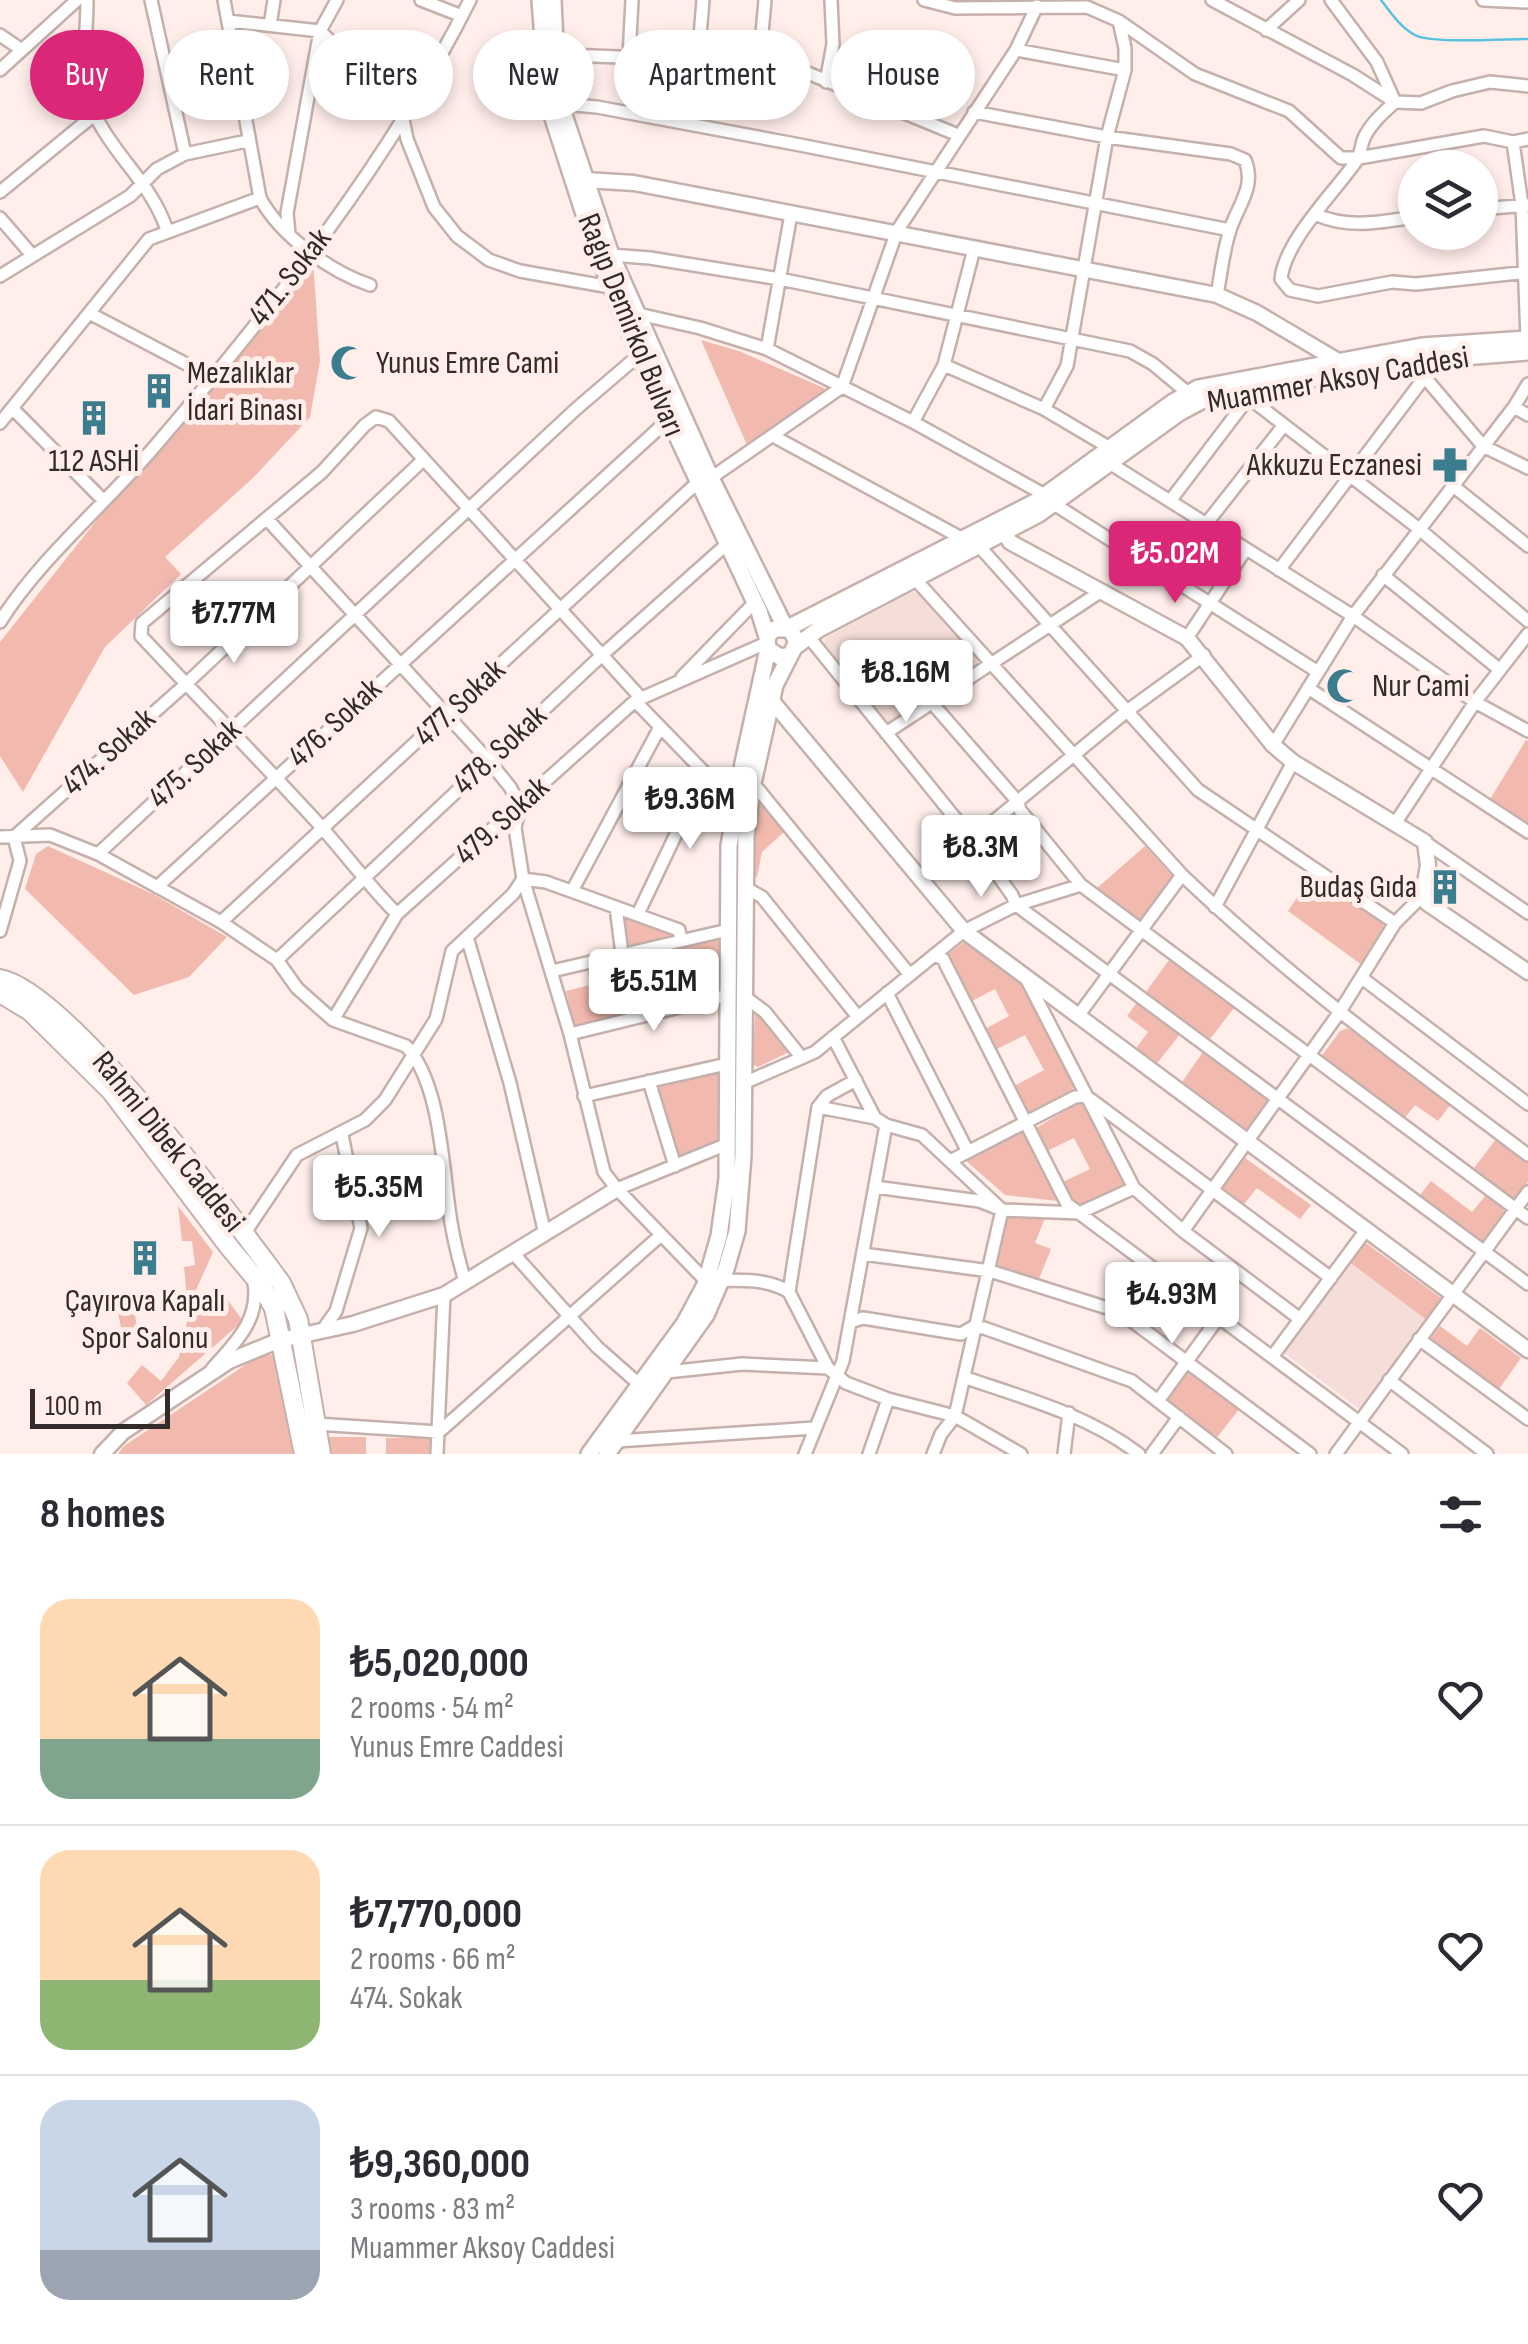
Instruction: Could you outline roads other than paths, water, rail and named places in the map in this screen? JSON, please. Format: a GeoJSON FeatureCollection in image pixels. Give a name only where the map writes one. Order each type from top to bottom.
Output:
{"type":"FeatureCollection","features":[{"type":"Feature","properties":{"kind":"main road","name":"Ragıp Demirkol Bulvarı"},"geometry":{"type":"LineString","coordinates":[[540,0],[548,103],[610,287],[668,420],[787,628]]}},
{"type":"Feature","properties":{"kind":"main road","name":"Ragıp Demirkol Bulvarı"},"geometry":{"type":"LineString","coordinates":[[553,0],[554,30]]}},
{"type":"Feature","properties":{"kind":"main road","name":"Ragıp Demirkol Bulvarı"},"geometry":{"type":"LineString","coordinates":[[567,120],[611,256],[727,544],[755,602],[767,643]]}},
{"type":"Feature","properties":{"kind":"main road"},"geometry":{"type":"LineString","coordinates":[[589,1454],[714,1280],[740,1214],[744,1083],[728,930],[729,846],[767,643],[774,629],[787,628],[1001,528],[1050,500],[1188,393],[1239,379],[1422,346],[1528,339]]}},
{"type":"Feature","properties":{"kind":"main road","name":"Muammer Aksoy Caddesi"},"geometry":{"type":"LineString","coordinates":[[1110,456],[1190,406],[1216,395],[1245,394],[1410,361],[1528,352]]}},
{"type":"Feature","properties":{"kind":"main road"},"geometry":{"type":"LineString","coordinates":[[767,643],[780,657],[916,580],[972,543]]}},
{"type":"Feature","properties":{"kind":"main road"},"geometry":{"type":"LineString","coordinates":[[612,1447],[706,1315],[714,1280],[724,1212],[727,1064],[736,996],[746,836],[778,676],[798,646],[795,635],[787,628]]}},
{"type":"Feature","properties":{"kind":"main road","name":"Rahmi Dibek Caddesi"},"geometry":{"type":"LineString","coordinates":[[0,980],[19,985],[38,998],[106,1063],[237,1242],[274,1308],[304,1454]]}},
{"type":"Feature","properties":{"kind":"main road","name":"Rahmi Dibek Caddesi"},"geometry":{"type":"LineString","coordinates":[[0,993],[30,1011],[110,1091],[237,1242],[288,1295],[301,1336],[321,1454]]}},
{"type":"Feature","properties":{"kind":"street"},"geometry":{"type":"LineString","coordinates":[[0,70],[77,0]]}},
{"type":"Feature","properties":{"kind":"street"},"geometry":{"type":"LineString","coordinates":[[87,0],[87,30]]}},
{"type":"Feature","properties":{"kind":"street"},"geometry":{"type":"LineString","coordinates":[[151,0],[185,154]]}},
{"type":"Feature","properties":{"kind":"street"},"geometry":{"type":"LineString","coordinates":[[224,0],[260,198],[289,235],[370,286]]}},
{"type":"Feature","properties":{"kind":"street"},"geometry":{"type":"LineString","coordinates":[[270,25],[274,0]]}},
{"type":"Feature","properties":{"kind":"street"},"geometry":{"type":"LineString","coordinates":[[321,30],[336,0]]}},
{"type":"Feature","properties":{"kind":"street"},"geometry":{"type":"LineString","coordinates":[[421,0],[462,16]]}},
{"type":"Feature","properties":{"kind":"street","name":"471. Sokak"},"geometry":{"type":"LineString","coordinates":[[453,32],[470,0]]}},
{"type":"Feature","properties":{"kind":"street"},"geometry":{"type":"LineString","coordinates":[[630,30],[632,0]]}},
{"type":"Feature","properties":{"kind":"street"},"geometry":{"type":"LineString","coordinates":[[700,30],[702,0]]}},
{"type":"Feature","properties":{"kind":"street"},"geometry":{"type":"LineString","coordinates":[[762,30],[765,0]]}},
{"type":"Feature","properties":{"kind":"street"},"geometry":{"type":"LineString","coordinates":[[826,82],[833,44],[831,0]]}},
{"type":"Feature","properties":{"kind":"street"},"geometry":{"type":"LineString","coordinates":[[924,0],[955,8],[1087,7],[1119,21],[1196,74],[1289,111],[1342,158],[1484,136],[1512,142],[1528,139]]}},
{"type":"Feature","properties":{"kind":"street"},"geometry":{"type":"LineString","coordinates":[[1212,0],[1353,74],[1395,102],[1421,104],[1490,82],[1528,86]]}},
{"type":"Feature","properties":{"kind":"street"},"geometry":{"type":"LineString","coordinates":[[1266,30],[1299,0]]}},
{"type":"Feature","properties":{"kind":"street"},"geometry":{"type":"LineString","coordinates":[[1483,0],[1528,2]]}},
{"type":"Feature","properties":{"kind":"street"},"geometry":{"type":"LineString","coordinates":[[1335,1],[1377,62],[1395,102]]}},
{"type":"Feature","properties":{"kind":"street"},"geometry":{"type":"LineString","coordinates":[[975,111],[1016,50],[1037,6]]}},
{"type":"Feature","properties":{"kind":"street"},"geometry":{"type":"LineString","coordinates":[[228,21],[309,30]]}},
{"type":"Feature","properties":{"kind":"street"},"geometry":{"type":"LineString","coordinates":[[1044,408],[1067,366],[1107,136],[1125,70],[1119,21]]}},
{"type":"Feature","properties":{"kind":"street"},"geometry":{"type":"LineString","coordinates":[[0,35],[22,50]]}},
{"type":"Feature","properties":{"kind":"street"},"geometry":{"type":"LineString","coordinates":[[1016,50],[1125,70]]}},
{"type":"Feature","properties":{"kind":"street"},"geometry":{"type":"LineString","coordinates":[[811,76],[958,135]]}},
{"type":"Feature","properties":{"kind":"street"},"geometry":{"type":"LineString","coordinates":[[289,235],[287,213],[309,92]]}},
{"type":"Feature","properties":{"kind":"street"},"geometry":{"type":"LineString","coordinates":[[1395,102],[1376,119],[1363,140],[1359,158],[1333,187],[1282,265],[1281,279],[1290,290],[1318,296],[1392,282],[1416,284],[1526,273]]}},
{"type":"Feature","properties":{"kind":"street"},"geometry":{"type":"LineString","coordinates":[[594,109],[1230,230]]}},
{"type":"Feature","properties":{"kind":"street"},"geometry":{"type":"LineString","coordinates":[[975,112],[1231,154],[1245,160],[1250,171],[1247,192],[1230,230],[1217,296]]}},
{"type":"Feature","properties":{"kind":"street"},"geometry":{"type":"LineString","coordinates":[[0,192],[88,120]]}},
{"type":"Feature","properties":{"kind":"street"},"geometry":{"type":"LineString","coordinates":[[98,120],[158,203],[166,230]]}},
{"type":"Feature","properties":{"kind":"street","name":"471. Sokak"},"geometry":{"type":"LineString","coordinates":[[0,622],[154,448],[211,377],[311,252],[402,120]]}},
{"type":"Feature","properties":{"kind":"street"},"geometry":{"type":"LineString","coordinates":[[403,120],[434,207],[458,236],[488,260],[520,271],[610,287]]}},
{"type":"Feature","properties":{"kind":"street"},"geometry":{"type":"LineString","coordinates":[[842,387],[897,231],[968,120]]}},
{"type":"Feature","properties":{"kind":"street"},"geometry":{"type":"LineString","coordinates":[[0,276],[130,196],[157,169],[185,154],[247,141]]}},
{"type":"Feature","properties":{"kind":"street"},"geometry":{"type":"LineString","coordinates":[[1512,142],[1525,205],[1528,339]]}},
{"type":"Feature","properties":{"kind":"street"},"geometry":{"type":"LineString","coordinates":[[585,180],[634,183],[897,231],[1217,296],[1257,313],[1338,361]]}},
{"type":"Feature","properties":{"kind":"street"},"geometry":{"type":"LineString","coordinates":[[0,423],[149,239],[260,198]]}},
{"type":"Feature","properties":{"kind":"street"},"geometry":{"type":"LineString","coordinates":[[1498,207],[1525,205]]}},
{"type":"Feature","properties":{"kind":"street"},"geometry":{"type":"LineString","coordinates":[[767,350],[791,214]]}},
{"type":"Feature","properties":{"kind":"street"},"geometry":{"type":"LineString","coordinates":[[1317,215],[1335,223],[1398,219]]}},
{"type":"Feature","properties":{"kind":"street"},"geometry":{"type":"LineString","coordinates":[[0,218],[32,255]]}},
{"type":"Feature","properties":{"kind":"street"},"geometry":{"type":"LineString","coordinates":[[913,422],[944,365],[974,249]]}},
{"type":"Feature","properties":{"kind":"street"},"geometry":{"type":"LineString","coordinates":[[611,256],[650,258],[780,279],[1130,351],[1188,393]]}},
{"type":"Feature","properties":{"kind":"street"},"geometry":{"type":"LineString","coordinates":[[634,313],[700,328],[767,350],[913,422],[1050,500],[1318,672]]}},
{"type":"Feature","properties":{"kind":"street"},"geometry":{"type":"LineString","coordinates":[[91,314],[211,377]]}},
{"type":"Feature","properties":{"kind":"street","name":"475. Sokak"},"geometry":{"type":"LineString","coordinates":[[98,854],[639,355]]}},
{"type":"Feature","properties":{"kind":"street"},"geometry":{"type":"LineString","coordinates":[[1410,361],[1484,446],[1528,468]]}},
{"type":"Feature","properties":{"kind":"street"},"geometry":{"type":"LineString","coordinates":[[944,365],[1044,408],[1170,501],[1353,616],[1475,702],[1528,730]]}},
{"type":"Feature","properties":{"kind":"street"},"geometry":{"type":"LineString","coordinates":[[1279,570],[1424,378]]}},
{"type":"Feature","properties":{"kind":"street"},"geometry":{"type":"LineString","coordinates":[[1273,745],[1353,616],[1528,384]]}},
{"type":"Feature","properties":{"kind":"street","name":"477. Sokak"},"geometry":{"type":"LineString","coordinates":[[221,922],[704,480],[842,387]]}},
{"type":"Feature","properties":{"kind":"street"},"geometry":{"type":"LineString","coordinates":[[1170,501],[1245,394],[1418,528],[1528,622]]}},
{"type":"Feature","properties":{"kind":"street"},"geometry":{"type":"LineString","coordinates":[[1514,407],[1528,415]]}},
{"type":"Feature","properties":{"kind":"street"},"geometry":{"type":"LineString","coordinates":[[13,409],[104,500]]}},
{"type":"Feature","properties":{"kind":"street"},"geometry":{"type":"LineString","coordinates":[[397,914],[362,879],[323,828],[141,636],[142,624],[322,472],[376,417],[388,421],[601,656],[660,727],[735,804]]}},
{"type":"Feature","properties":{"kind":"street","name":"476. Sokak"},"geometry":{"type":"LineString","coordinates":[[157,887],[668,420]]}},
{"type":"Feature","properties":{"kind":"street"},"geometry":{"type":"LineString","coordinates":[[1206,524],[1284,425]]}},
{"type":"Feature","properties":{"kind":"street"},"geometry":{"type":"LineString","coordinates":[[773,436],[972,543],[1198,790],[1394,923]]}},
{"type":"Feature","properties":{"kind":"street","name":"474. Sokak"},"geometry":{"type":"LineString","coordinates":[[14,837],[186,684],[422,462]]}},
{"type":"Feature","properties":{"kind":"street"},"geometry":{"type":"LineString","coordinates":[[1452,485],[1528,546]]}},
{"type":"Feature","properties":{"kind":"street"},"geometry":{"type":"LineString","coordinates":[[266,519],[489,761],[520,805],[515,828],[523,878],[570,1034],[604,1172],[660,1235],[714,1280],[778,1284],[789,1292],[832,1372]]}},
{"type":"Feature","properties":{"kind":"street"},"geometry":{"type":"LineString","coordinates":[[1001,528],[1010,542],[1188,638],[1273,745],[1293,762],[1396,822],[1528,914]]}},
{"type":"Feature","properties":{"kind":"street","name":"478. Sokak"},"geometry":{"type":"LineString","coordinates":[[276,960],[601,656],[727,544]]}},
{"type":"Feature","properties":{"kind":"street"},"geometry":{"type":"LineString","coordinates":[[1188,638],[1246,549]]}},
{"type":"Feature","properties":{"kind":"street"},"geometry":{"type":"LineString","coordinates":[[1383,575],[1500,670]]}},
{"type":"Feature","properties":{"kind":"street"},"geometry":{"type":"LineString","coordinates":[[916,580],[1182,876],[1338,1014],[1528,1155]]}},
{"type":"Feature","properties":{"kind":"street"},"geometry":{"type":"LineString","coordinates":[[886,732],[1100,592]]}},
{"type":"Feature","properties":{"kind":"street"},"geometry":{"type":"LineString","coordinates":[[676,683],[755,602]]}},
{"type":"Feature","properties":{"kind":"street"},"geometry":{"type":"LineString","coordinates":[[1396,822],[1475,702],[1528,634]]}},
{"type":"Feature","properties":{"kind":"street","name":"479. Sokak"},"geometry":{"type":"LineString","coordinates":[[333,1020],[397,914],[638,699],[767,643]]}},
{"type":"Feature","properties":{"kind":"street"},"geometry":{"type":"LineString","coordinates":[[798,646],[886,732],[972,839],[1016,905],[1528,1284]]}},
{"type":"Feature","properties":{"kind":"street"},"geometry":{"type":"LineString","coordinates":[[972,839],[1126,711],[1204,655]]}},
{"type":"Feature","properties":{"kind":"street"},"geometry":{"type":"LineString","coordinates":[[1308,688],[1528,832]]}},
{"type":"Feature","properties":{"kind":"street"},"geometry":{"type":"LineString","coordinates":[[772,701],[964,931],[1528,1350]]}},
{"type":"Feature","properties":{"kind":"street"},"geometry":{"type":"LineString","coordinates":[[932,702],[1018,802],[1020,810],[1081,884],[1528,1218]]}},
{"type":"Feature","properties":{"kind":"street"},"geometry":{"type":"LineString","coordinates":[[572,891],[660,727]]}},
{"type":"Feature","properties":{"kind":"street"},"geometry":{"type":"LineString","coordinates":[[1215,907],[1293,762]]}},
{"type":"Feature","properties":{"kind":"street"},"geometry":{"type":"LineString","coordinates":[[638,914],[705,773]]}},
{"type":"Feature","properties":{"kind":"street"},"geometry":{"type":"LineString","coordinates":[[754,783],[910,974]]}},
{"type":"Feature","properties":{"kind":"street"},"geometry":{"type":"LineString","coordinates":[[0,837],[50,835],[98,854],[221,922],[276,960],[297,988],[333,1020],[406,1046],[414,1055],[434,1106],[452,1232],[465,1282]]}},
{"type":"Feature","properties":{"kind":"street"},"geometry":{"type":"LineString","coordinates":[[0,932],[20,861],[14,837]]}},
{"type":"Feature","properties":{"kind":"street"},"geometry":{"type":"LineString","coordinates":[[1183,1230],[1310,1055],[1394,923],[1423,896],[1428,865],[1425,842]]}},
{"type":"Feature","properties":{"kind":"street"},"geometry":{"type":"LineString","coordinates":[[1078,1016],[1182,876]]}},
{"type":"Feature","properties":{"kind":"street"},"geometry":{"type":"LineString","coordinates":[[523,878],[546,882],[679,930],[681,940]]}},
{"type":"Feature","properties":{"kind":"street"},"geometry":{"type":"LineString","coordinates":[[237,1242],[297,1155],[342,1135],[385,1100],[436,1018],[452,951],[512,894],[523,878]]}},
{"type":"Feature","properties":{"kind":"street"},"geometry":{"type":"LineString","coordinates":[[744,1083],[802,1058],[833,1037],[964,931],[1016,905],[1081,884]]}},
{"type":"Feature","properties":{"kind":"street"},"geometry":{"type":"LineString","coordinates":[[744,887],[762,897],[858,1017]]}},
{"type":"Feature","properties":{"kind":"street"},"geometry":{"type":"LineString","coordinates":[[1423,896],[1433,909],[1528,972]]}},
{"type":"Feature","properties":{"kind":"street"},"geometry":{"type":"LineString","coordinates":[[616,907],[622,954]]}},
{"type":"Feature","properties":{"kind":"street"},"geometry":{"type":"LineString","coordinates":[[552,972],[728,930]]}},
{"type":"Feature","properties":{"kind":"street"},"geometry":{"type":"LineString","coordinates":[[467,937],[510,1082],[545,1234]]}},
{"type":"Feature","properties":{"kind":"street"},"geometry":{"type":"LineString","coordinates":[[934,956],[943,959],[1067,1204],[1402,1454]]}},
{"type":"Feature","properties":{"kind":"street"},"geometry":{"type":"LineString","coordinates":[[1025,975],[1134,1188],[1300,1319]]}},
{"type":"Feature","properties":{"kind":"street"},"geometry":{"type":"LineString","coordinates":[[1362,978],[1528,1104]]}},
{"type":"Feature","properties":{"kind":"street"},"geometry":{"type":"LineString","coordinates":[[887,993],[968,1152]]}},
{"type":"Feature","properties":{"kind":"street"},"geometry":{"type":"LineString","coordinates":[[570,1034],[736,996],[765,1012],[802,1058]]}},
{"type":"Feature","properties":{"kind":"street"},"geometry":{"type":"LineString","coordinates":[[804,1454],[850,1322],[874,1187],[880,1121],[833,1037]]}},
{"type":"Feature","properties":{"kind":"street"},"geometry":{"type":"LineString","coordinates":[[584,1096],[727,1064]]}},
{"type":"Feature","properties":{"kind":"street"},"geometry":{"type":"LineString","coordinates":[[789,1292],[818,1107],[827,1096],[856,1080]]}},
{"type":"Feature","properties":{"kind":"street"},"geometry":{"type":"LineString","coordinates":[[649,1081],[675,1166]]}},
{"type":"Feature","properties":{"kind":"street"},"geometry":{"type":"LineString","coordinates":[[952,1160],[1075,1097],[1086,1096],[1330,1278]]}},
{"type":"Feature","properties":{"kind":"street"},"geometry":{"type":"LineString","coordinates":[[818,1107],[922,1135],[1002,1210]]}},
{"type":"Feature","properties":{"kind":"street"},"geometry":{"type":"LineString","coordinates":[[322,1331],[336,1311],[361,1228],[342,1135]]}},
{"type":"Feature","properties":{"kind":"street"},"geometry":{"type":"LineString","coordinates":[[102,1454],[123,1432],[229,1361],[280,1340],[444,1295],[616,1189],[720,1148],[727,1149]]}},
{"type":"Feature","properties":{"kind":"street"},"geometry":{"type":"LineString","coordinates":[[874,1187],[979,1202],[1002,1210],[1078,1213],[1134,1188]]}},
{"type":"Feature","properties":{"kind":"street"},"geometry":{"type":"LineString","coordinates":[[1336,1454],[1528,1192]]}},
{"type":"Feature","properties":{"kind":"street"},"geometry":{"type":"LineString","coordinates":[[933,1454],[941,1434],[955,1416],[966,1378],[973,1327],[1002,1210]]}},
{"type":"Feature","properties":{"kind":"street"},"geometry":{"type":"LineString","coordinates":[[1272,1357],[1366,1230]]}},
{"type":"Feature","properties":{"kind":"street"},"geometry":{"type":"LineString","coordinates":[[316,1424],[439,1432],[660,1235]]}},
{"type":"Feature","properties":{"kind":"street"},"geometry":{"type":"LineString","coordinates":[[513,1253],[597,1347],[640,1385]]}},
{"type":"Feature","properties":{"kind":"street"},"geometry":{"type":"LineString","coordinates":[[862,1254],[990,1270],[1120,1312],[1310,1454]]}},
{"type":"Feature","properties":{"kind":"street"},"geometry":{"type":"LineString","coordinates":[[204,1378],[253,1320],[257,1297],[253,1274]]}},
{"type":"Feature","properties":{"kind":"street"},"geometry":{"type":"LineString","coordinates":[[438,1454],[444,1295]]}},
{"type":"Feature","properties":{"kind":"street"},"geometry":{"type":"LineString","coordinates":[[1158,1401],[1219,1317]]}},
{"type":"Feature","properties":{"kind":"street"},"geometry":{"type":"LineString","coordinates":[[850,1322],[863,1318],[961,1334],[973,1327],[984,1328],[1132,1381],[1226,1454]]}},
{"type":"Feature","properties":{"kind":"street"},"geometry":{"type":"LineString","coordinates":[[1419,1340],[1528,1419]]}},
{"type":"Feature","properties":{"kind":"street"},"geometry":{"type":"LineString","coordinates":[[667,1372],[742,1364],[832,1372],[888,1399],[955,1416],[997,1449],[1021,1454]]}},
{"type":"Feature","properties":{"kind":"street"},"geometry":{"type":"LineString","coordinates":[[966,1378],[1069,1413],[1139,1454]]}},
{"type":"Feature","properties":{"kind":"street"},"geometry":{"type":"LineString","coordinates":[[1390,1380],[1487,1454]]}},
{"type":"Feature","properties":{"kind":"street"},"geometry":{"type":"LineString","coordinates":[[868,1454],[888,1399]]}},
{"type":"Feature","properties":{"kind":"street"},"geometry":{"type":"LineString","coordinates":[[1064,1454],[1069,1413]]}},
{"type":"Feature","properties":{"kind":"street"},"geometry":{"type":"LineString","coordinates":[[1152,1454],[1179,1418]]}},
{"type":"Feature","properties":{"kind":"street"},"geometry":{"type":"LineString","coordinates":[[612,1447],[814,1428]]}},
{"type":"Feature","properties":{"kind":"waterway"},"geometry":{"type":"LineString","coordinates":[[1381,0],[1405,28],[1423,38],[1528,39]]}},
{"type":"Feature","properties":{"kind":"place","name":"Yunus Emre Cami"},"geometry":{"type":"Point","coordinates":[348,363]}},
{"type":"Feature","properties":{"kind":"place","name":"Mezalıklar İdari Binası"},"geometry":{"type":"Point","coordinates":[159,391]}},
{"type":"Feature","properties":{"kind":"place","name":"112 ASHİ"},"geometry":{"type":"Point","coordinates":[94,418]}},
{"type":"Feature","properties":{"kind":"place","name":"Akkuzu Eczanesi"},"geometry":{"type":"Point","coordinates":[1450,465]}},
{"type":"Feature","properties":{"kind":"place","name":"Nur Cami"},"geometry":{"type":"Point","coordinates":[1344,686]}},
{"type":"Feature","properties":{"kind":"place","name":"Budaş Gıda"},"geometry":{"type":"Point","coordinates":[1445,887]}},
{"type":"Feature","properties":{"kind":"place","name":"Çayırova Kapalı Spor Salonu"},"geometry":{"type":"Point","coordinates":[145,1258]}}]}
